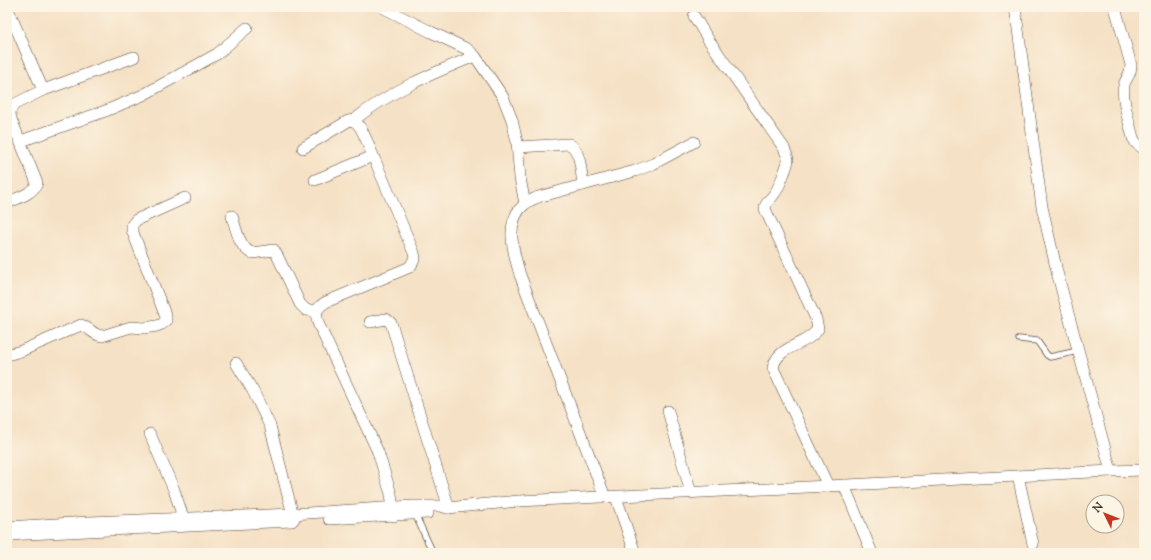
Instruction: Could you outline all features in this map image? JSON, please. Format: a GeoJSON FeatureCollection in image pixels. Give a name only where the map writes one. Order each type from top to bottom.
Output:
{"type":"FeatureCollection","features":[{"type":"Feature","properties":{"kind":"street"},"geometry":{"type":"LineString","coordinates":[[7,7],[43,90]]}},
{"type":"Feature","properties":{"kind":"street"},"geometry":{"type":"LineString","coordinates":[[382,7],[467,49],[475,56],[503,97],[512,120],[518,146],[520,178],[525,204]]}},
{"type":"Feature","properties":{"kind":"street"},"geometry":{"type":"LineString","coordinates":[[1014,7],[1042,207],[1058,276],[1111,470]]}},
{"type":"Feature","properties":{"kind":"street"},"geometry":{"type":"LineString","coordinates":[[1115,7],[1131,65],[1130,74],[1124,85],[1125,101],[1133,138],[1136,143],[1144,149]]}},
{"type":"Feature","properties":{"kind":"street"},"geometry":{"type":"LineString","coordinates":[[694,16],[708,39],[784,148],[787,156],[787,165],[777,190],[765,206],[765,210],[816,319],[818,329],[810,336],[781,353],[774,360],[773,368],[828,486]]}},
{"type":"Feature","properties":{"kind":"street"},"geometry":{"type":"LineString","coordinates":[[21,141],[143,96],[217,54],[247,28]]}},
{"type":"Feature","properties":{"kind":"street"},"geometry":{"type":"LineString","coordinates":[[303,148],[348,121],[354,120],[384,99],[440,71],[475,56]]}},
{"type":"Feature","properties":{"kind":"street"},"geometry":{"type":"LineString","coordinates":[[7,203],[28,193],[34,189],[37,184],[11,119],[10,110],[15,104],[43,90],[134,57]]}},
{"type":"Feature","properties":{"kind":"street"},"geometry":{"type":"LineString","coordinates":[[354,120],[359,125],[373,156],[416,258],[410,267],[405,270],[326,302],[316,311],[318,323],[378,452],[387,478],[394,512]]}},
{"type":"Feature","properties":{"kind":"street"},"geometry":{"type":"LineString","coordinates":[[635,553],[520,275],[512,237],[513,223],[516,214],[525,204],[538,197],[635,171],[653,164],[694,142]]}},
{"type":"Feature","properties":{"kind":"street"},"geometry":{"type":"LineString","coordinates":[[518,146],[571,145],[578,156],[583,184]]}},
{"type":"Feature","properties":{"kind":"street"},"geometry":{"type":"LineString","coordinates":[[315,180],[373,156]]}},
{"type":"Feature","properties":{"kind":"street"},"geometry":{"type":"LineString","coordinates":[[7,355],[21,351],[81,325],[85,326],[97,336],[102,336],[131,326],[144,328],[162,324],[166,321],[166,317],[132,230],[132,225],[136,220],[185,198]]}},
{"type":"Feature","properties":{"kind":"street"},"geometry":{"type":"LineString","coordinates":[[232,216],[240,240],[245,248],[252,253],[274,250],[278,255],[300,304],[306,310],[316,311]]}},
{"type":"Feature","properties":{"kind":"street"},"geometry":{"type":"LineString","coordinates":[[370,322],[386,318],[391,323],[448,508]]}},
{"type":"Feature","properties":{"kind":"street"},"geometry":{"type":"LineString","coordinates":[[236,363],[253,391],[270,426],[294,517]]}},
{"type":"Feature","properties":{"kind":"street"},"geometry":{"type":"LineString","coordinates":[[668,411],[690,493]]}},
{"type":"Feature","properties":{"kind":"street"},"geometry":{"type":"LineString","coordinates":[[150,434],[174,490],[184,522]]}},
{"type":"Feature","properties":{"kind":"street"},"geometry":{"type":"LineString","coordinates":[[7,526],[76,527],[294,517],[394,512],[441,506],[448,508],[519,501],[1111,470],[1144,470]]}},
{"type":"Feature","properties":{"kind":"street"},"geometry":{"type":"LineString","coordinates":[[1018,476],[1034,544]]}},
{"type":"Feature","properties":{"kind":"street"},"geometry":{"type":"LineString","coordinates":[[844,485],[872,553]]}},
{"type":"Feature","properties":{"kind":"street"},"geometry":{"type":"LineString","coordinates":[[394,512],[415,514],[441,512],[448,508]]}},
{"type":"Feature","properties":{"kind":"street"},"geometry":{"type":"LineString","coordinates":[[7,535],[76,527]]}},
{"type":"Feature","properties":{"kind":"lane"},"geometry":{"type":"LineString","coordinates":[[1019,339],[1037,341],[1042,345],[1047,356],[1050,357],[1078,351]]}},
{"type":"Feature","properties":{"kind":"lane"},"geometry":{"type":"LineString","coordinates":[[415,514],[433,553]]}}]}
